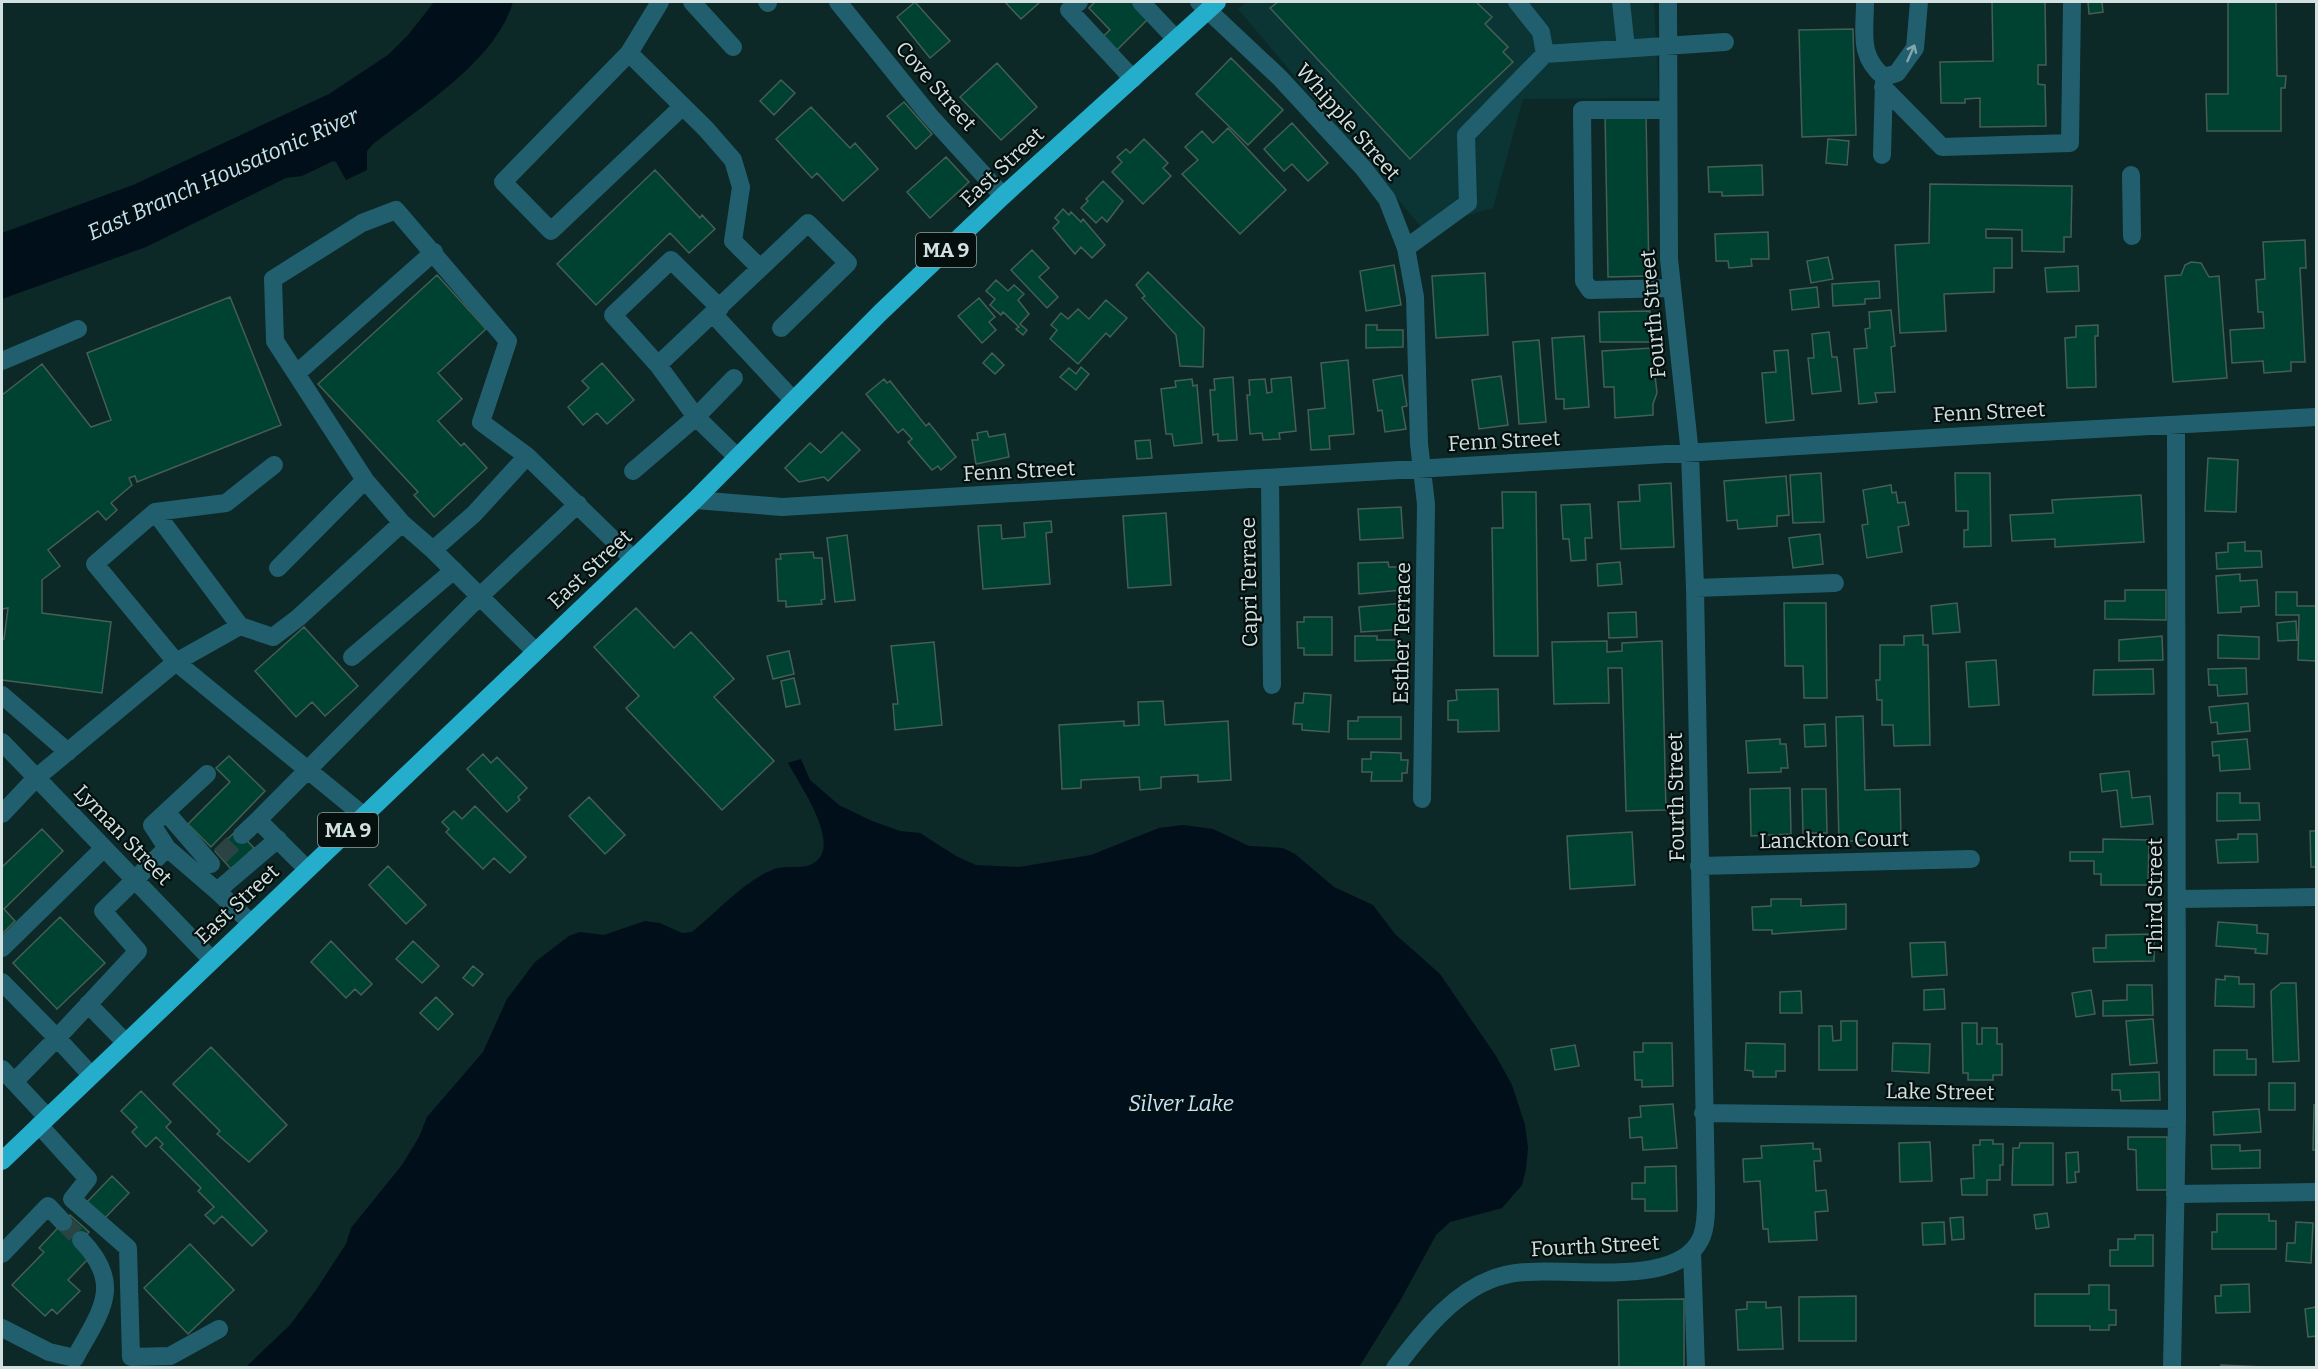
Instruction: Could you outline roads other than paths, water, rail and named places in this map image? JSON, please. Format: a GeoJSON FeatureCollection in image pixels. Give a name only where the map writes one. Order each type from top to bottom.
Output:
{"type":"FeatureCollection","features":[{"type":"Feature","properties":{"kind":"highway","name":"East Street"},"geometry":{"type":"LineString","coordinates":[[2,1161],[695,500],[793,400],[1003,196],[1136,76],[1211,4]]}},
{"type":"Feature","properties":{"kind":"street"},"geometry":{"type":"LineString","coordinates":[[660,2],[630,53],[503,182],[551,231],[683,106]]}},
{"type":"Feature","properties":{"kind":"street"},"geometry":{"type":"LineString","coordinates":[[692,2],[733,47]]}},
{"type":"Feature","properties":{"kind":"street","name":"Cove Street"},"geometry":{"type":"LineString","coordinates":[[838,2],[929,114],[1003,196]]}},
{"type":"Feature","properties":{"kind":"street"},"geometry":{"type":"LineString","coordinates":[[1141,2],[1176,39]]}},
{"type":"Feature","properties":{"kind":"street"},"geometry":{"type":"LineString","coordinates":[[1517,2],[1541,32],[1545,54]]}},
{"type":"Feature","properties":{"kind":"street"},"geometry":{"type":"LineString","coordinates":[[1621,2],[1626,48]]}},
{"type":"Feature","properties":{"kind":"street","name":"Fourth Street"},"geometry":{"type":"LineString","coordinates":[[1395,1368],[1448,1307],[1492,1279],[1526,1271],[1651,1269],[1677,1263],[1692,1252],[1701,1237],[1706,1214],[1695,588],[1690,454],[1672,288],[1667,110],[1668,2]]}},
{"type":"Feature","properties":{"kind":"street"},"geometry":{"type":"LineString","coordinates":[[1865,2],[1866,54],[1870,66],[1942,147],[2070,143],[2072,2]]}},
{"type":"Feature","properties":{"kind":"street"},"geometry":{"type":"LineString","coordinates":[[1884,82],[1897,73],[1915,48],[1918,2]]}},
{"type":"Feature","properties":{"kind":"street"},"geometry":{"type":"LineString","coordinates":[[1104,35],[1077,3],[1070,10],[1136,76]]}},
{"type":"Feature","properties":{"kind":"street","name":"Whipple Street"},"geometry":{"type":"LineString","coordinates":[[1211,4],[1364,169],[1387,199],[1406,248],[1415,297],[1422,468]]}},
{"type":"Feature","properties":{"kind":"street"},"geometry":{"type":"LineString","coordinates":[[1406,248],[1468,203],[1466,135],[1545,54],[1725,42]]}},
{"type":"Feature","properties":{"kind":"street"},"geometry":{"type":"LineString","coordinates":[[1117,50],[1136,76]]}},
{"type":"Feature","properties":{"kind":"street"},"geometry":{"type":"LineString","coordinates":[[630,53],[733,160],[741,187],[732,241],[760,268]]}},
{"type":"Feature","properties":{"kind":"street"},"geometry":{"type":"LineString","coordinates":[[1882,155],[1884,82]]}},
{"type":"Feature","properties":{"kind":"street"},"geometry":{"type":"LineString","coordinates":[[1667,110],[1582,110],[1584,280],[1590,290],[1672,288]]}},
{"type":"Feature","properties":{"kind":"street"},"geometry":{"type":"LineString","coordinates":[[2131,175],[2132,236]]}},
{"type":"Feature","properties":{"kind":"street"},"geometry":{"type":"LineString","coordinates":[[536,651],[434,549],[402,523],[365,480],[275,341],[273,279],[362,222],[396,210],[508,341],[481,422],[528,456],[578,504],[609,538],[633,559]]}},
{"type":"Feature","properties":{"kind":"street"},"geometry":{"type":"LineString","coordinates":[[658,365],[808,223],[848,264],[781,328]]}},
{"type":"Feature","properties":{"kind":"street"},"geometry":{"type":"LineString","coordinates":[[297,373],[434,252]]}},
{"type":"Feature","properties":{"kind":"street"},"geometry":{"type":"LineString","coordinates":[[737,457],[696,417],[658,365],[613,315],[671,260],[793,400]]}},
{"type":"Feature","properties":{"kind":"street"},"geometry":{"type":"LineString","coordinates":[[2,361],[78,329]]}},
{"type":"Feature","properties":{"kind":"street"},"geometry":{"type":"LineString","coordinates":[[633,471],[696,417],[734,378]]}},
{"type":"Feature","properties":{"kind":"street","name":"Fenn Street"},"geometry":{"type":"LineString","coordinates":[[695,500],[782,507],[2316,417]]}},
{"type":"Feature","properties":{"kind":"street","name":"Third Street"},"geometry":{"type":"LineString","coordinates":[[2172,1368],[2177,1119],[2178,899],[2176,425]]}},
{"type":"Feature","properties":{"kind":"street"},"geometry":{"type":"LineString","coordinates":[[434,549],[474,514],[528,456]]}},
{"type":"Feature","properties":{"kind":"street"},"geometry":{"type":"LineString","coordinates":[[274,465],[226,503],[155,512],[95,564],[176,662],[364,816]]}},
{"type":"Feature","properties":{"kind":"street","name":"Esther Terrace"},"geometry":{"type":"LineString","coordinates":[[1422,468],[1426,504],[1422,799]]}},
{"type":"Feature","properties":{"kind":"street","name":"Capri Terrace"},"geometry":{"type":"LineString","coordinates":[[1270,478],[1272,685]]}},
{"type":"Feature","properties":{"kind":"street"},"geometry":{"type":"LineString","coordinates":[[278,568],[365,480]]}},
{"type":"Feature","properties":{"kind":"street"},"geometry":{"type":"LineString","coordinates":[[242,835],[480,596],[578,504]]}},
{"type":"Feature","properties":{"kind":"street"},"geometry":{"type":"LineString","coordinates":[[155,512],[240,626],[273,637],[298,618],[402,523]]}},
{"type":"Feature","properties":{"kind":"street"},"geometry":{"type":"LineString","coordinates":[[352,657],[454,570]]}},
{"type":"Feature","properties":{"kind":"street"},"geometry":{"type":"LineString","coordinates":[[1695,588],[1835,583]]}},
{"type":"Feature","properties":{"kind":"street"},"geometry":{"type":"LineString","coordinates":[[2,814],[36,778],[176,662],[240,626]]}},
{"type":"Feature","properties":{"kind":"street"},"geometry":{"type":"LineString","coordinates":[[2,695],[68,752]]}},
{"type":"Feature","properties":{"kind":"street","name":"Lyman Street"},"geometry":{"type":"LineString","coordinates":[[2,742],[212,959]]}},
{"type":"Feature","properties":{"kind":"street"},"geometry":{"type":"LineString","coordinates":[[207,774],[152,825],[167,848],[210,865]]}},
{"type":"Feature","properties":{"kind":"street"},"geometry":{"type":"LineString","coordinates":[[167,813],[210,865],[217,891],[250,922]]}},
{"type":"Feature","properties":{"kind":"street"},"geometry":{"type":"LineString","coordinates":[[258,820],[307,869]]}},
{"type":"Feature","properties":{"kind":"street"},"geometry":{"type":"LineString","coordinates":[[217,891],[278,839]]}},
{"type":"Feature","properties":{"kind":"street"},"geometry":{"type":"LineString","coordinates":[[2,948],[104,848]]}},
{"type":"Feature","properties":{"kind":"street"},"geometry":{"type":"LineString","coordinates":[[167,848],[103,911],[138,951],[57,1038],[8,1075],[88,1179],[72,1199],[128,1248],[131,1357],[170,1356],[219,1329]]}},
{"type":"Feature","properties":{"kind":"street","name":"Lanckton Court"},"geometry":{"type":"LineString","coordinates":[[1699,866],[1971,859]]}},
{"type":"Feature","properties":{"kind":"street"},"geometry":{"type":"LineString","coordinates":[[2178,899],[2316,897]]}},
{"type":"Feature","properties":{"kind":"street"},"geometry":{"type":"LineString","coordinates":[[2,982],[92,1075]]}},
{"type":"Feature","properties":{"kind":"street"},"geometry":{"type":"LineString","coordinates":[[88,1004],[125,1042]]}},
{"type":"Feature","properties":{"kind":"street","name":"Lake Street"},"geometry":{"type":"LineString","coordinates":[[1703,1113],[2177,1119]]}},
{"type":"Feature","properties":{"kind":"street"},"geometry":{"type":"LineString","coordinates":[[2175,1194],[2316,1192]]}},
{"type":"Feature","properties":{"kind":"street"},"geometry":{"type":"LineString","coordinates":[[2,1254],[48,1206],[63,1222]]}},
{"type":"Feature","properties":{"kind":"street"},"geometry":{"type":"LineString","coordinates":[[2,1328],[49,1352],[75,1358],[106,1300],[104,1270],[96,1255],[81,1240]]}},
{"type":"Feature","properties":{"kind":"street"},"geometry":{"type":"LineString","coordinates":[[1692,1252],[1696,1368]]}},
{"type":"Feature","properties":{"kind":"water","name":"East Branch Housatonic River"},"geometry":{"type":"Polygon","coordinates":[[[434,2],[513,2],[504,24],[473,63],[454,82],[373,144],[367,151],[367,170],[346,180],[336,162],[333,161],[302,176],[286,178],[146,247],[2,299],[2,233],[133,185],[329,94],[388,55],[409,34],[434,2]]]}},
{"type":"Feature","properties":{"kind":"water","name":"Silver Lake"},"geometry":{"type":"Polygon","coordinates":[[[801,759],[810,780],[839,805],[900,831],[920,833],[956,856],[976,865],[1019,867],[1091,855],[1159,828],[1183,825],[1213,829],[1249,846],[1283,848],[1295,854],[1334,887],[1373,905],[1395,934],[1440,974],[1496,1056],[1512,1085],[1525,1125],[1528,1148],[1522,1185],[1502,1208],[1450,1222],[1436,1235],[1400,1301],[1359,1367],[246,1367],[290,1325],[316,1290],[346,1244],[351,1228],[402,1165],[419,1137],[427,1117],[483,1052],[507,999],[535,962],[569,936],[580,932],[604,935],[645,921],[660,923],[682,933],[692,932],[761,875],[782,867],[807,866],[821,856],[824,844],[822,831],[809,800],[788,763],[801,759]]]}},
{"type":"Feature","properties":{"kind":"tunnel"},"geometry":{"type":"LineString","coordinates":[[220,856],[242,835]]}},
{"type":"Feature","properties":{"kind":"tunnel"},"geometry":{"type":"LineString","coordinates":[[63,1222],[81,1240]]}}]}
